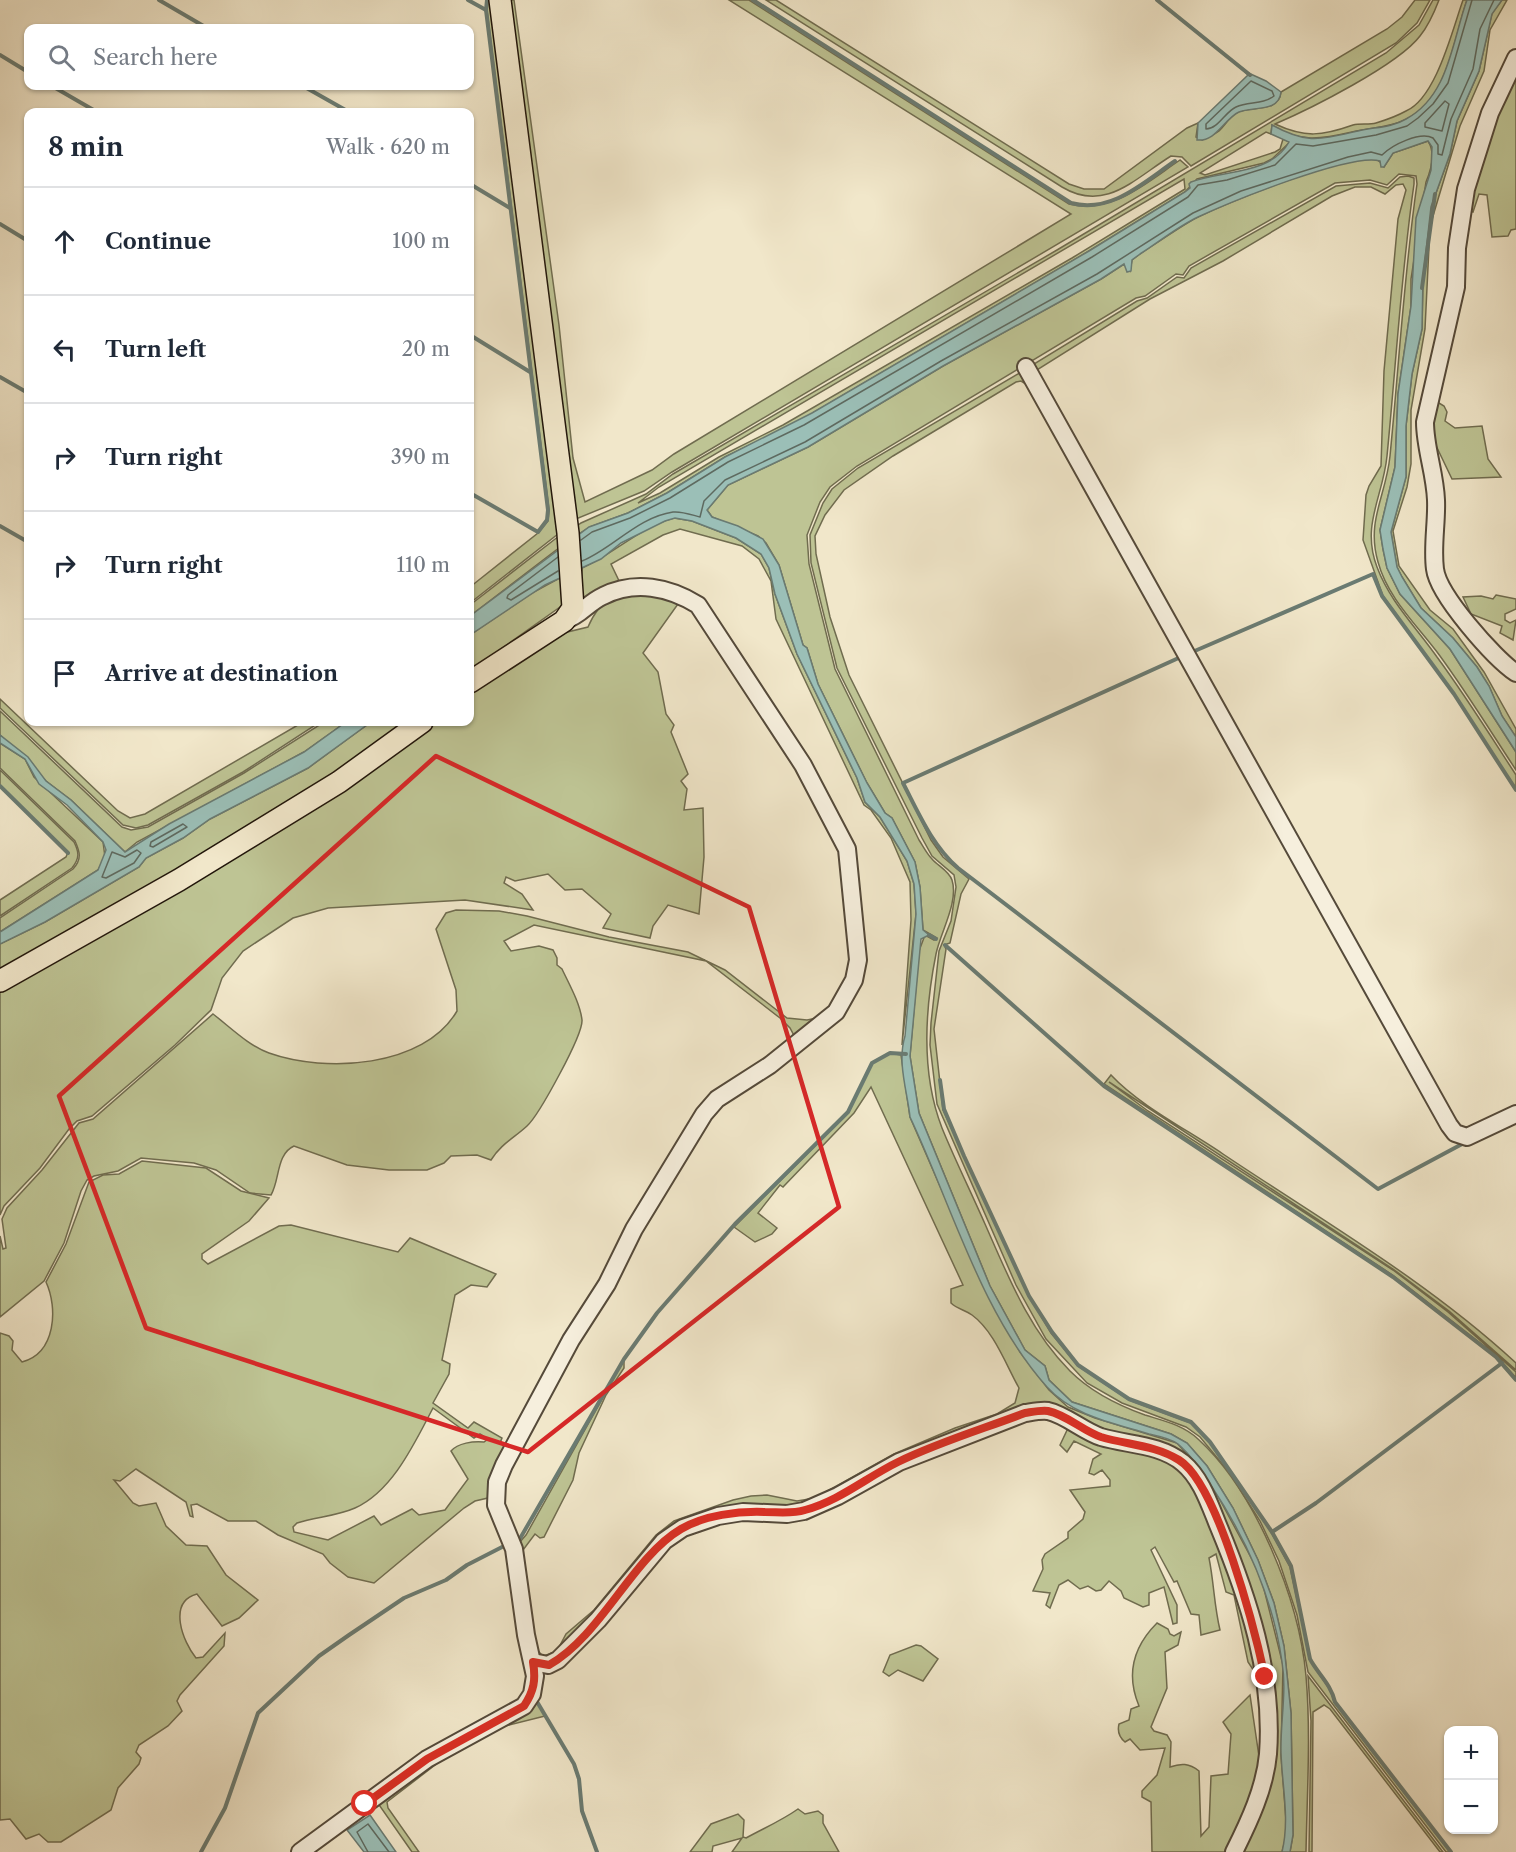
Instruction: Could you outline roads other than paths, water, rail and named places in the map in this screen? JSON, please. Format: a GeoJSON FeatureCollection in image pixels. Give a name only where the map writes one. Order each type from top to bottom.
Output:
{"type":"FeatureCollection","features":[{"type":"Feature","properties":{"kind":"main road"},"geometry":{"type":"LineString","coordinates":[[474,679],[564,621],[573,608],[568,533],[500,0]]}},
{"type":"Feature","properties":{"kind":"main road"},"geometry":{"type":"LineString","coordinates":[[0,981],[179,880],[299,807],[339,782],[416,726]]}},
{"type":"Feature","properties":{"kind":"street"},"geometry":{"type":"LineString","coordinates":[[1516,58],[1490,112],[1466,189],[1457,248],[1456,287],[1440,351],[1425,429],[1435,483],[1434,570],[1439,586],[1491,652],[1516,673]]}},
{"type":"Feature","properties":{"kind":"street"},"geometry":{"type":"LineString","coordinates":[[1026,367],[1449,1125],[1455,1133],[1467,1137],[1516,1114]]}},
{"type":"Feature","properties":{"kind":"street"},"geometry":{"type":"LineString","coordinates":[[300,1852],[427,1759],[524,1706],[532,1694],[535,1676],[526,1635],[514,1549],[496,1505],[497,1482],[504,1465],[571,1340],[607,1284],[634,1229],[704,1114],[717,1099],[770,1065],[836,1012],[854,980],[858,960],[847,849],[803,765],[698,605],[670,590],[638,587],[604,595],[580,615],[564,621]]}},
{"type":"Feature","properties":{"kind":"street"},"geometry":{"type":"LineString","coordinates":[[533,1662],[549,1665],[558,1660],[598,1620],[664,1541],[683,1528],[734,1513],[787,1514],[804,1511],[838,1496],[899,1461],[1025,1413],[1047,1411],[1099,1436],[1143,1445],[1180,1461],[1195,1474],[1215,1517],[1238,1572],[1254,1622],[1266,1689],[1268,1753],[1265,1776],[1234,1852]]}},
{"type":"Feature","properties":{"kind":"water"},"geometry":{"type":"Polygon","coordinates":[[[1467,0],[1502,0],[1492,14],[1479,71],[1457,121],[1450,154],[1431,207],[1423,278],[1422,329],[1412,374],[1406,426],[1406,477],[1391,532],[1397,567],[1402,577],[1421,608],[1453,638],[1477,667],[1489,686],[1502,716],[1516,737],[1516,752],[1450,649],[1400,594],[1387,568],[1380,530],[1395,467],[1398,394],[1411,306],[1416,218],[1431,170],[1432,147],[1428,141],[1393,153],[1384,167],[1381,167],[1380,161],[1365,160],[1344,164],[1290,180],[1198,217],[1132,260],[1131,271],[1127,272],[1124,264],[943,366],[808,447],[728,485],[707,510],[712,517],[738,526],[763,539],[779,565],[803,645],[807,648],[818,684],[867,783],[885,813],[892,818],[915,862],[920,887],[923,930],[929,935],[921,939],[910,1056],[919,1113],[990,1286],[1025,1350],[1045,1366],[1049,1380],[1072,1402],[1171,1434],[1187,1443],[1207,1466],[1233,1508],[1258,1560],[1274,1603],[1284,1646],[1291,1713],[1293,1835],[1290,1852],[1282,1852],[1285,1827],[1281,1753],[1283,1673],[1278,1639],[1257,1571],[1225,1507],[1201,1470],[1183,1449],[1168,1439],[1081,1412],[1057,1397],[1024,1358],[986,1293],[910,1117],[902,1056],[916,914],[914,884],[907,861],[880,817],[865,802],[857,778],[797,654],[775,594],[769,568],[761,554],[736,538],[692,521],[675,518],[621,543],[601,559],[545,585],[474,632],[474,613],[589,527],[628,513],[667,493],[725,457],[812,413],[1089,251],[1185,192],[1190,188],[1191,182],[1245,170],[1270,160],[1281,153],[1289,142],[1271,134],[1272,125],[1304,138],[1322,138],[1388,126],[1406,119],[1432,96],[1440,82],[1467,0]]]}},
{"type":"Feature","properties":{"kind":"water"},"geometry":{"type":"Polygon","coordinates":[[[1244,71],[1266,81],[1281,92],[1279,99],[1264,108],[1239,112],[1215,134],[1204,140],[1197,140],[1198,123],[1248,75],[1244,71]]]}},
{"type":"Feature","properties":{"kind":"water"},"geometry":{"type":"Polygon","coordinates":[[[340,726],[366,726],[308,768],[210,819],[183,838],[146,858],[139,867],[45,922],[0,944],[0,932],[98,870],[106,850],[103,842],[67,805],[39,784],[25,759],[0,743],[0,735],[28,757],[46,781],[71,800],[125,852],[169,824],[304,752],[340,726]]]}},
{"type":"Feature","properties":{"kind":"water"},"geometry":{"type":"Polygon","coordinates":[[[370,1815],[396,1852],[364,1852],[347,1830],[370,1815]]]}},
{"type":"Feature","properties":{"kind":"waterway"},"geometry":{"type":"LineString","coordinates":[[159,0],[200,24]]}},
{"type":"Feature","properties":{"kind":"waterway"},"geometry":{"type":"LineString","coordinates":[[468,0],[486,10]]}},
{"type":"Feature","properties":{"kind":"waterway"},"geometry":{"type":"LineString","coordinates":[[474,495],[538,532],[547,520],[548,510],[486,10],[487,0]]}},
{"type":"Feature","properties":{"kind":"waterway"},"geometry":{"type":"LineString","coordinates":[[753,0],[1071,203],[1086,205],[1113,200],[1139,186],[1175,161]]}},
{"type":"Feature","properties":{"kind":"waterway"},"geometry":{"type":"LineString","coordinates":[[1157,0],[1250,75]]}},
{"type":"Feature","properties":{"kind":"waterway"},"geometry":{"type":"LineString","coordinates":[[0,55],[24,70]]}},
{"type":"Feature","properties":{"kind":"waterway"},"geometry":{"type":"LineString","coordinates":[[59,90],[90,108]]}},
{"type":"Feature","properties":{"kind":"waterway"},"geometry":{"type":"LineString","coordinates":[[310,90],[342,108]]}},
{"type":"Feature","properties":{"kind":"waterway"},"geometry":{"type":"LineString","coordinates":[[474,186],[510,208]]}},
{"type":"Feature","properties":{"kind":"waterway"},"geometry":{"type":"LineString","coordinates":[[1422,288],[1435,194]]}},
{"type":"Feature","properties":{"kind":"waterway"},"geometry":{"type":"LineString","coordinates":[[0,224],[24,239]]}},
{"type":"Feature","properties":{"kind":"waterway"},"geometry":{"type":"LineString","coordinates":[[474,337],[530,372]]}},
{"type":"Feature","properties":{"kind":"waterway"},"geometry":{"type":"LineString","coordinates":[[0,377],[24,391]]}},
{"type":"Feature","properties":{"kind":"waterway"},"geometry":{"type":"LineString","coordinates":[[0,526],[24,540]]}},
{"type":"Feature","properties":{"kind":"waterway"},"geometry":{"type":"LineString","coordinates":[[1190,653],[1373,574],[1382,596],[1454,694],[1516,790]]}},
{"type":"Feature","properties":{"kind":"waterway"},"geometry":{"type":"LineString","coordinates":[[1183,656],[903,783],[927,828],[958,868],[1378,1189],[1464,1143]]}},
{"type":"Feature","properties":{"kind":"waterway"},"geometry":{"type":"LineString","coordinates":[[0,786],[68,853]]}},
{"type":"Feature","properties":{"kind":"waterway"},"geometry":{"type":"LineString","coordinates":[[929,935],[936,939]]}},
{"type":"Feature","properties":{"kind":"waterway"},"geometry":{"type":"LineString","coordinates":[[945,945],[1104,1086],[1393,1277],[1496,1357],[1516,1380]]}},
{"type":"Feature","properties":{"kind":"waterway"},"geometry":{"type":"LineString","coordinates":[[518,1542],[624,1359],[657,1313],[735,1224],[848,1112],[872,1063],[890,1053],[906,1054]]}},
{"type":"Feature","properties":{"kind":"waterway"},"geometry":{"type":"LineString","coordinates":[[940,1080],[944,1109],[964,1156],[1029,1296],[1052,1332],[1078,1365],[1129,1399],[1191,1422],[1210,1442],[1272,1532],[1291,1566],[1310,1659],[1327,1684],[1335,1702],[1451,1852]]}},
{"type":"Feature","properties":{"kind":"waterway"},"geometry":{"type":"LineString","coordinates":[[1272,1532],[1316,1503],[1502,1363]]}},
{"type":"Feature","properties":{"kind":"waterway"},"geometry":{"type":"LineString","coordinates":[[201,1852],[225,1808],[258,1713],[319,1656],[349,1635],[404,1598],[446,1580],[467,1565],[506,1545]]}},
{"type":"Feature","properties":{"kind":"waterway"},"geometry":{"type":"LineString","coordinates":[[536,1700],[574,1764],[579,1779],[582,1811],[597,1852]]}}]}
